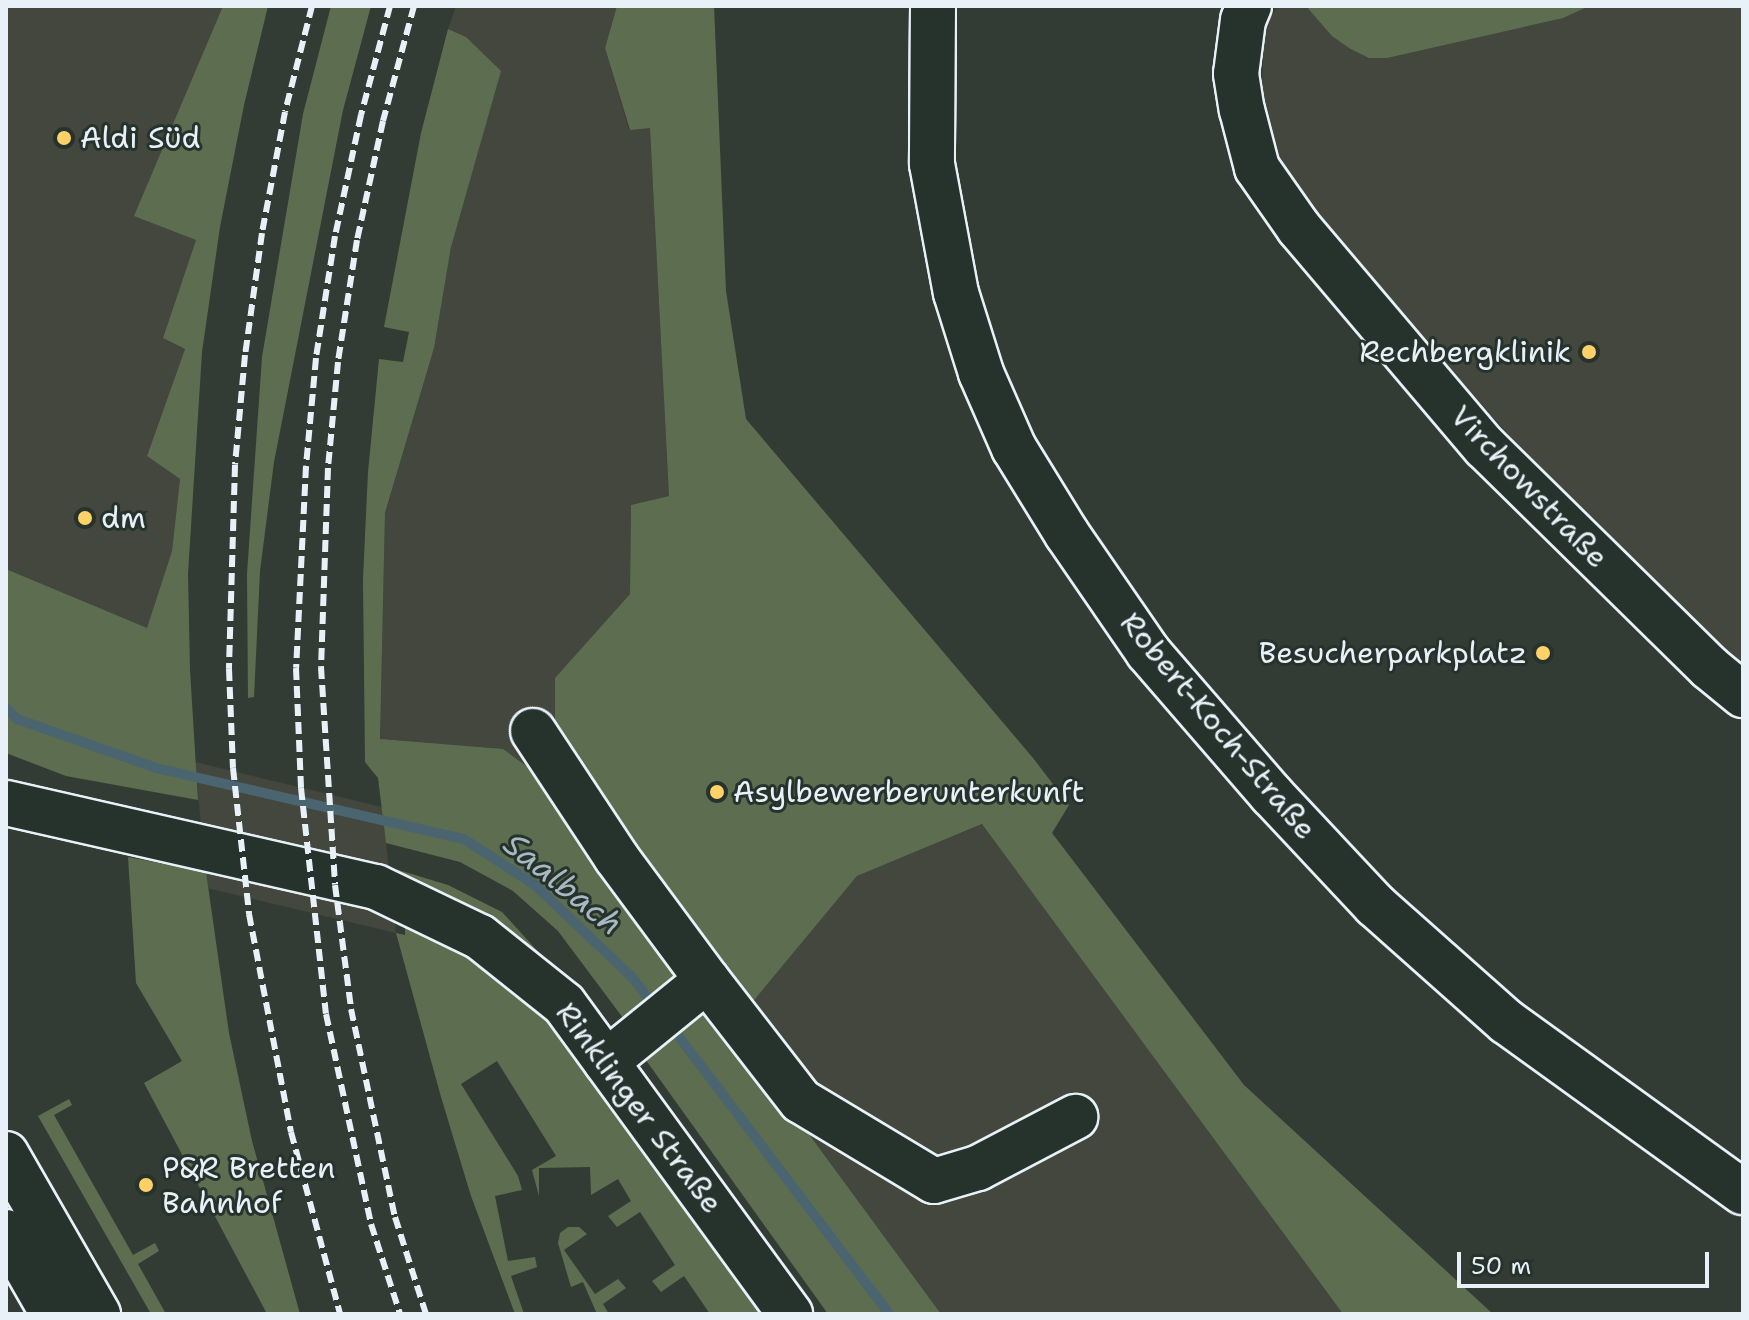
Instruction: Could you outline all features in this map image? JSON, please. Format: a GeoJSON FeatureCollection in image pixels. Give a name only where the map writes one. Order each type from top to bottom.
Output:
{"type":"FeatureCollection","features":[{"type":"Feature","properties":{"kind":"street","name":"Robert-Koch-Straße"},"geometry":{"type":"LineString","coordinates":[[933,6],[932,164],[956,293],[981,373],[1014,448],[1076,548],[1148,652],[1272,795],[1375,905],[1507,1022],[1743,1192]]}},
{"type":"Feature","properties":{"kind":"street","name":"Virchowstraße"},"geometry":{"type":"LineString","coordinates":[[1249,6],[1243,20],[1236,74],[1242,110],[1257,168],[1299,228],[1485,447],[1710,668],[1743,695]]}},
{"type":"Feature","properties":{"kind":"street"},"geometry":{"type":"LineString","coordinates":[[533,731],[699,986],[801,1101],[934,1181],[978,1168],[1075,1117]]}},
{"type":"Feature","properties":{"kind":"street","name":"Rinklinger Straße"},"geometry":{"type":"LineString","coordinates":[[6,793],[48,811]]}},
{"type":"Feature","properties":{"kind":"street","name":"Rinklinger Straße"},"geometry":{"type":"LineString","coordinates":[[6,803],[376,887],[434,912],[480,937],[523,968],[621,1049],[790,1314]]}},
{"type":"Feature","properties":{"kind":"street"},"geometry":{"type":"LineString","coordinates":[[621,1049],[699,986]]}},
{"type":"Feature","properties":{"kind":"street"},"geometry":{"type":"LineString","coordinates":[[6,1154],[98,1314]]}},
{"type":"Feature","properties":{"kind":"street"},"geometry":{"type":"LineString","coordinates":[[6,1232],[53,1314]]}},
{"type":"Feature","properties":{"kind":"shaded area"},"geometry":{"type":"Polygon","coordinates":[[[6,6],[223,6],[135,216],[196,240],[163,338],[185,349],[147,456],[180,479],[172,551],[147,629],[6,569],[6,6]]]}},
{"type":"Feature","properties":{"kind":"shaded area"},"geometry":{"type":"Polygon","coordinates":[[[456,6],[617,6],[605,48],[629,130],[650,127],[669,496],[631,505],[630,594],[555,678],[556,788],[380,740],[385,514],[434,348],[451,247],[466,37],[448,29],[456,6]]]}},
{"type":"Feature","properties":{"kind":"shaded area","name":"Rechbergklinik"},"geometry":{"type":"Polygon","coordinates":[[[1277,6],[1743,6],[1743,665],[1660,589],[1518,446],[1302,196],[1273,150],[1262,94],[1264,31],[1277,6]]]}},
{"type":"Feature","properties":{"kind":"shaded area"},"geometry":{"type":"Polygon","coordinates":[[[195,762],[382,807],[396,933],[207,888],[195,762]]]}},
{"type":"Feature","properties":{"kind":"shaded area"},"geometry":{"type":"Polygon","coordinates":[[[983,824],[1343,1314],[941,1314],[731,1028],[857,876],[983,824]]]}},
{"type":"Feature","properties":{"kind":"green space"},"geometry":{"type":"Polygon","coordinates":[[[223,6],[268,6],[244,105],[220,227],[202,352],[188,574],[198,800],[66,776],[6,753],[6,569],[147,628],[172,551],[180,479],[147,456],[185,349],[163,338],[196,240],[134,216],[223,6]]]}},
{"type":"Feature","properties":{"kind":"green space"},"geometry":{"type":"Polygon","coordinates":[[[331,6],[371,6],[343,110],[274,462],[260,571],[254,697],[248,698],[247,574],[262,357],[303,114],[331,6]]]}},
{"type":"Feature","properties":{"kind":"green space"},"geometry":{"type":"Polygon","coordinates":[[[617,6],[714,6],[726,291],[746,419],[1033,758],[1069,805],[1052,833],[1244,1085],[1493,1314],[1343,1314],[982,824],[857,876],[731,1028],[941,1314],[828,1314],[643,1056],[631,1020],[623,1018],[558,931],[513,891],[460,862],[386,843],[378,778],[365,762],[363,579],[368,472],[379,359],[403,362],[409,332],[384,327],[421,133],[448,29],[466,37],[501,71],[451,247],[434,348],[385,513],[380,739],[503,749],[555,787],[555,678],[630,594],[631,505],[669,496],[650,128],[630,130],[605,48],[617,6]]]}},
{"type":"Feature","properties":{"kind":"green space"},"geometry":{"type":"Polygon","coordinates":[[[1306,6],[1589,6],[1563,18],[1387,58],[1369,58],[1332,36],[1306,6]]]}},
{"type":"Feature","properties":{"kind":"green space"},"geometry":{"type":"Polygon","coordinates":[[[128,857],[206,872],[229,1033],[252,1141],[300,1314],[267,1314],[144,1083],[182,1061],[136,983],[128,857]]]}},
{"type":"Feature","properties":{"kind":"green space"},"geometry":{"type":"Polygon","coordinates":[[[395,869],[448,885],[502,912],[551,966],[492,920],[395,869]]]}},
{"type":"Feature","properties":{"kind":"green space"},"geometry":{"type":"Polygon","coordinates":[[[405,923],[468,954],[546,1018],[591,1073],[768,1314],[710,1314],[684,1276],[661,1292],[652,1281],[675,1265],[640,1212],[617,1227],[608,1216],[631,1201],[618,1179],[591,1195],[590,1167],[539,1168],[539,1196],[532,1170],[556,1156],[497,1061],[461,1084],[518,1176],[522,1190],[495,1196],[508,1261],[535,1257],[537,1267],[511,1276],[524,1314],[515,1314],[471,1196],[441,1097],[396,933],[405,935],[405,923]]]}},
{"type":"Feature","properties":{"kind":"green space"},"geometry":{"type":"Polygon","coordinates":[[[69,1099],[72,1105],[54,1115],[133,1255],[155,1243],[159,1251],[138,1264],[166,1314],[151,1314],[38,1116],[69,1099]]]}},
{"type":"Feature","properties":{"kind":"green space"},"geometry":{"type":"Polygon","coordinates":[[[568,1227],[579,1227],[587,1234],[564,1250],[595,1294],[618,1279],[626,1288],[603,1304],[609,1314],[597,1314],[583,1282],[571,1287],[558,1243],[560,1233],[568,1227]]]}},
{"type":"Feature","properties":{"kind":"waterway","name":"Saalbach"},"geometry":{"type":"LineString","coordinates":[[6,708],[17,719],[156,768],[464,839],[535,885],[631,976],[657,1009]]}},
{"type":"Feature","properties":{"kind":"waterway","name":"Saalbach"},"geometry":{"type":"LineString","coordinates":[[670,1025],[889,1314]]}},
{"type":"Feature","properties":{"kind":"railway"},"geometry":{"type":"LineString","coordinates":[[312,6],[285,112],[262,233],[245,355],[235,465],[229,669],[233,768],[249,914],[291,1132],[340,1314]]}},
{"type":"Feature","properties":{"kind":"railway"},"geometry":{"type":"LineString","coordinates":[[390,6],[361,115],[335,236],[316,358],[306,466],[296,668],[301,788],[326,1014],[371,1224],[400,1314]]}},
{"type":"Feature","properties":{"kind":"railway"},"geometry":{"type":"LineString","coordinates":[[414,6],[383,121],[357,240],[338,362],[328,468],[321,667],[335,885],[351,1009],[395,1217],[426,1314]]}},
{"type":"Feature","properties":{"kind":"place","name":"Aldi Süd"},"geometry":{"type":"Point","coordinates":[64,138]}},
{"type":"Feature","properties":{"kind":"place","name":"Rechbergklinik"},"geometry":{"type":"Point","coordinates":[1589,352]}},
{"type":"Feature","properties":{"kind":"place","name":"dm"},"geometry":{"type":"Point","coordinates":[85,518]}},
{"type":"Feature","properties":{"kind":"place","name":"Besucherparkplatz"},"geometry":{"type":"Point","coordinates":[1543,653]}},
{"type":"Feature","properties":{"kind":"place","name":"Asylbewerberunterkunft"},"geometry":{"type":"Point","coordinates":[717,792]}},
{"type":"Feature","properties":{"kind":"place","name":"P&R Bretten Bahnhof"},"geometry":{"type":"Point","coordinates":[146,1185]}}]}
